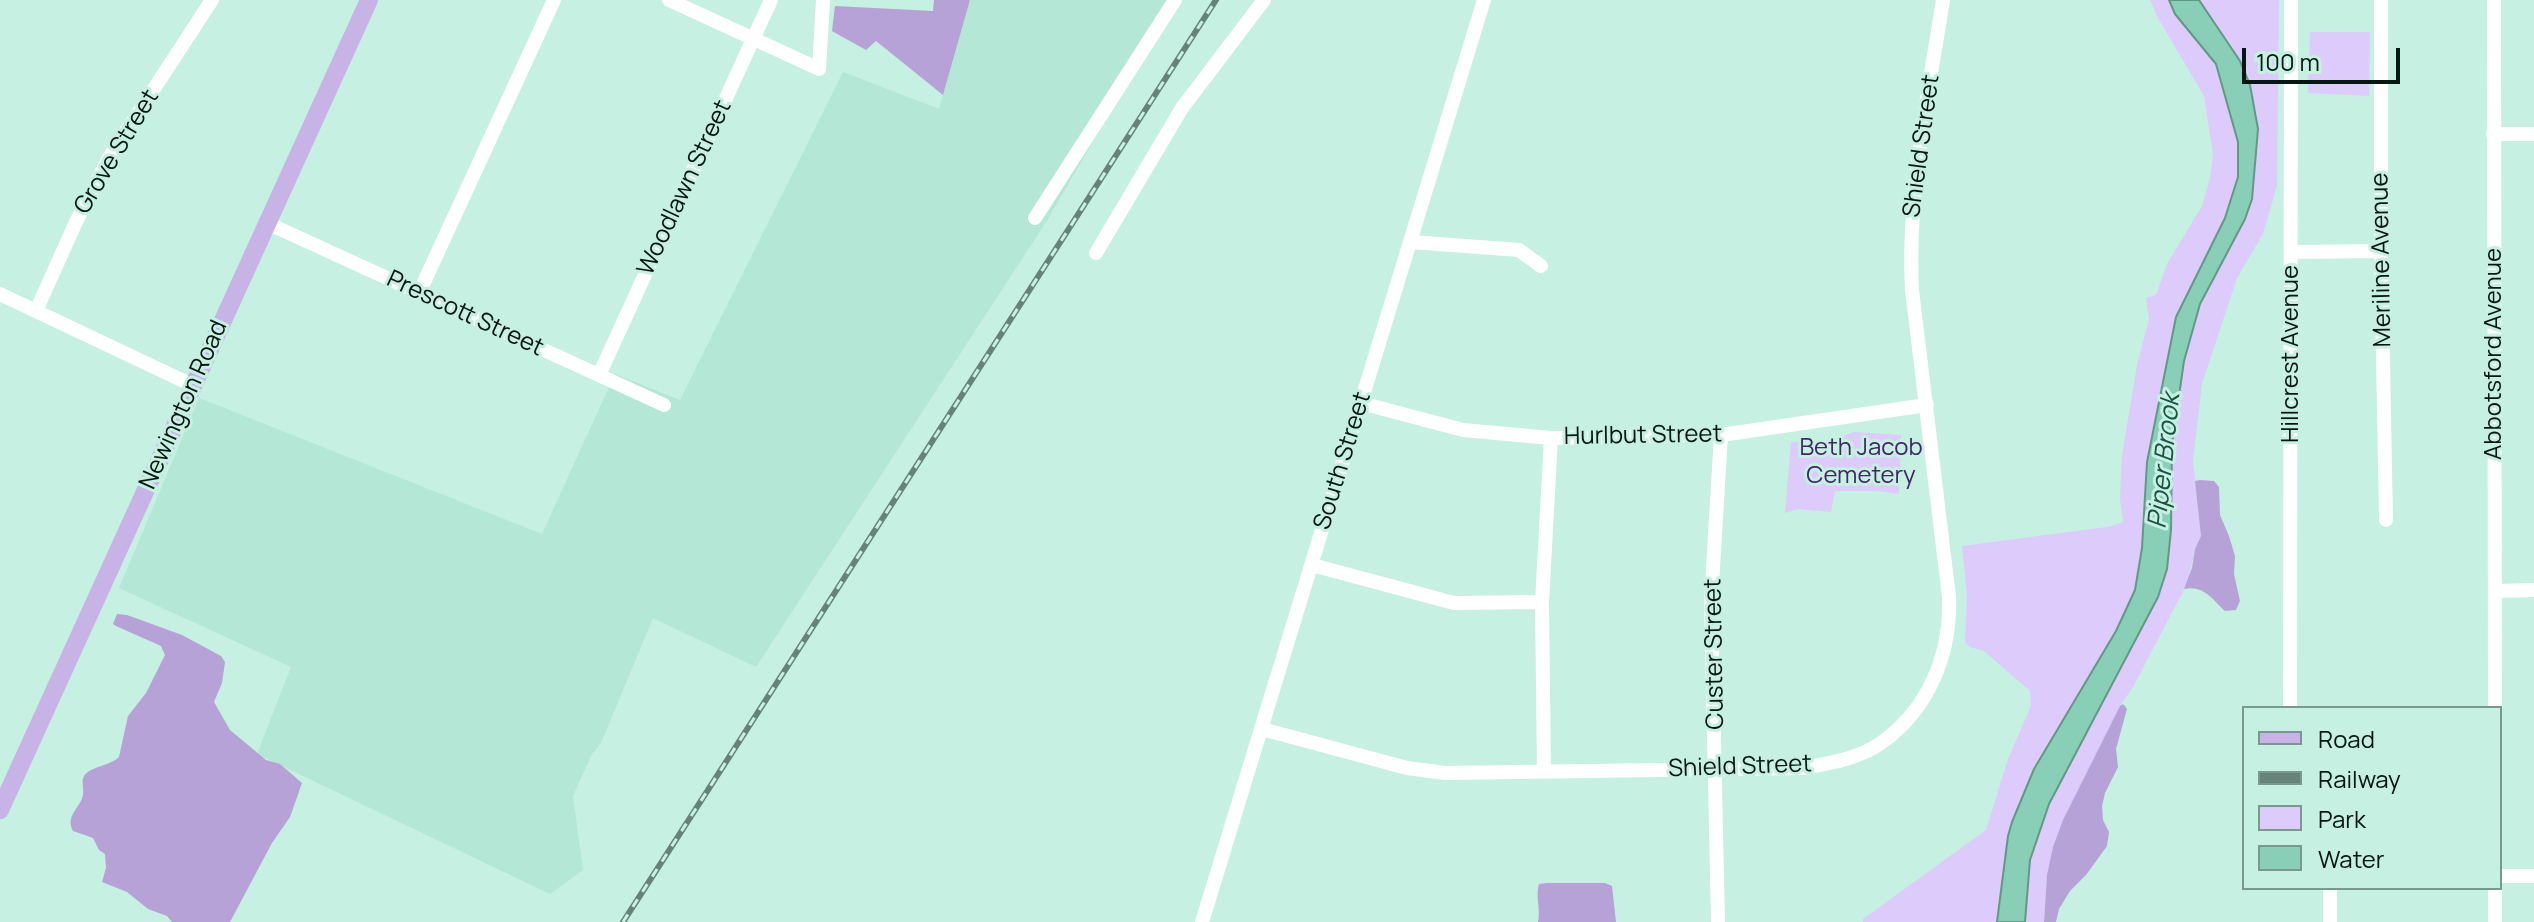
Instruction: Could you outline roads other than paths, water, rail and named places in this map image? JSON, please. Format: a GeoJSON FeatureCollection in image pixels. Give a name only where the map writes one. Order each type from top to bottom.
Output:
{"type":"FeatureCollection","features":[{"type":"Feature","properties":{"kind":"main road","name":"Newington Road"},"geometry":{"type":"LineString","coordinates":[[0,810],[369,0]]}},
{"type":"Feature","properties":{"kind":"street","name":"Grove Street"},"geometry":{"type":"LineString","coordinates":[[36,311],[110,156],[212,0]]}},
{"type":"Feature","properties":{"kind":"street"},"geometry":{"type":"LineString","coordinates":[[419,293],[554,0]]}},
{"type":"Feature","properties":{"kind":"street"},"geometry":{"type":"LineString","coordinates":[[669,0],[819,69],[823,0]]}},
{"type":"Feature","properties":{"kind":"street","name":"Woodlawn Street"},"geometry":{"type":"LineString","coordinates":[[599,375],[771,0]]}},
{"type":"Feature","properties":{"kind":"street"},"geometry":{"type":"LineString","coordinates":[[1035,218],[1175,0]]}},
{"type":"Feature","properties":{"kind":"street"},"geometry":{"type":"LineString","coordinates":[[1096,253],[1182,108],[1264,0]]}},
{"type":"Feature","properties":{"kind":"street","name":"South Street"},"geometry":{"type":"LineString","coordinates":[[1202,922],[1484,0]]}},
{"type":"Feature","properties":{"kind":"street","name":"Shield Street"},"geometry":{"type":"LineString","coordinates":[[1262,729],[1407,768],[1445,773],[1803,768],[1842,761],[1880,744],[1913,714],[1928,693],[1941,662],[1950,627],[1912,290],[1910,238],[1912,201],[1943,0]]}},
{"type":"Feature","properties":{"kind":"street","name":"Hillcrest Avenue"},"geometry":{"type":"LineString","coordinates":[[2290,706],[2291,0]]}},
{"type":"Feature","properties":{"kind":"street","name":"Meriline Avenue"},"geometry":{"type":"LineString","coordinates":[[2381,0],[2381,251],[2386,520]]}},
{"type":"Feature","properties":{"kind":"street","name":"Abbotsford Avenue"},"geometry":{"type":"LineString","coordinates":[[2494,0],[2495,706]]}},
{"type":"Feature","properties":{"kind":"street"},"geometry":{"type":"LineString","coordinates":[[2493,134],[2534,134]]}},
{"type":"Feature","properties":{"kind":"street","name":"Prescott Street"},"geometry":{"type":"LineString","coordinates":[[267,223],[664,405]]}},
{"type":"Feature","properties":{"kind":"street"},"geometry":{"type":"LineString","coordinates":[[1411,242],[1519,250],[1541,266]]}},
{"type":"Feature","properties":{"kind":"street"},"geometry":{"type":"LineString","coordinates":[[2292,252],[2381,251]]}},
{"type":"Feature","properties":{"kind":"street"},"geometry":{"type":"LineString","coordinates":[[0,294],[192,385]]}},
{"type":"Feature","properties":{"kind":"street","name":"Hurlbut Street"},"geometry":{"type":"LineString","coordinates":[[1361,403],[1463,430],[1551,438],[1721,435],[1927,405]]}},
{"type":"Feature","properties":{"kind":"street","name":"Custer Street"},"geometry":{"type":"LineString","coordinates":[[1718,922],[1711,602],[1721,435]]}},
{"type":"Feature","properties":{"kind":"street"},"geometry":{"type":"LineString","coordinates":[[1544,771],[1542,602],[1551,438]]}},
{"type":"Feature","properties":{"kind":"street"},"geometry":{"type":"LineString","coordinates":[[1312,565],[1454,603],[1542,602]]}},
{"type":"Feature","properties":{"kind":"street"},"geometry":{"type":"LineString","coordinates":[[2495,591],[2534,590]]}},
{"type":"Feature","properties":{"kind":"street"},"geometry":{"type":"LineString","coordinates":[[2502,876],[2534,876]]}},
{"type":"Feature","properties":{"kind":"street"},"geometry":{"type":"LineString","coordinates":[[2330,890],[2330,922]]}},
{"type":"Feature","properties":{"kind":"street"},"geometry":{"type":"LineString","coordinates":[[2495,890],[2495,922]]}},
{"type":"Feature","properties":{"kind":"water","name":"Piper Brook"},"geometry":{"type":"Polygon","coordinates":[[[2169,0],[2199,0],[2240,61],[2250,85],[2258,129],[2252,199],[2245,219],[2200,304],[2184,361],[2172,444],[2171,530],[2167,569],[2158,597],[2049,804],[2030,860],[2025,922],[1997,922],[2008,836],[2034,769],[2116,631],[2135,590],[2142,548],[2147,462],[2176,317],[2225,218],[2238,177],[2238,142],[2216,64],[2175,14],[2169,0]]]}},
{"type":"Feature","properties":{"kind":"railway"},"geometry":{"type":"LineString","coordinates":[[623,922],[1216,0]]}},
{"type":"Feature","properties":{"kind":"park label","name":"Beth Jacob Cemetery"},"geometry":{"type":"Point","coordinates":[1861,462]}}]}
